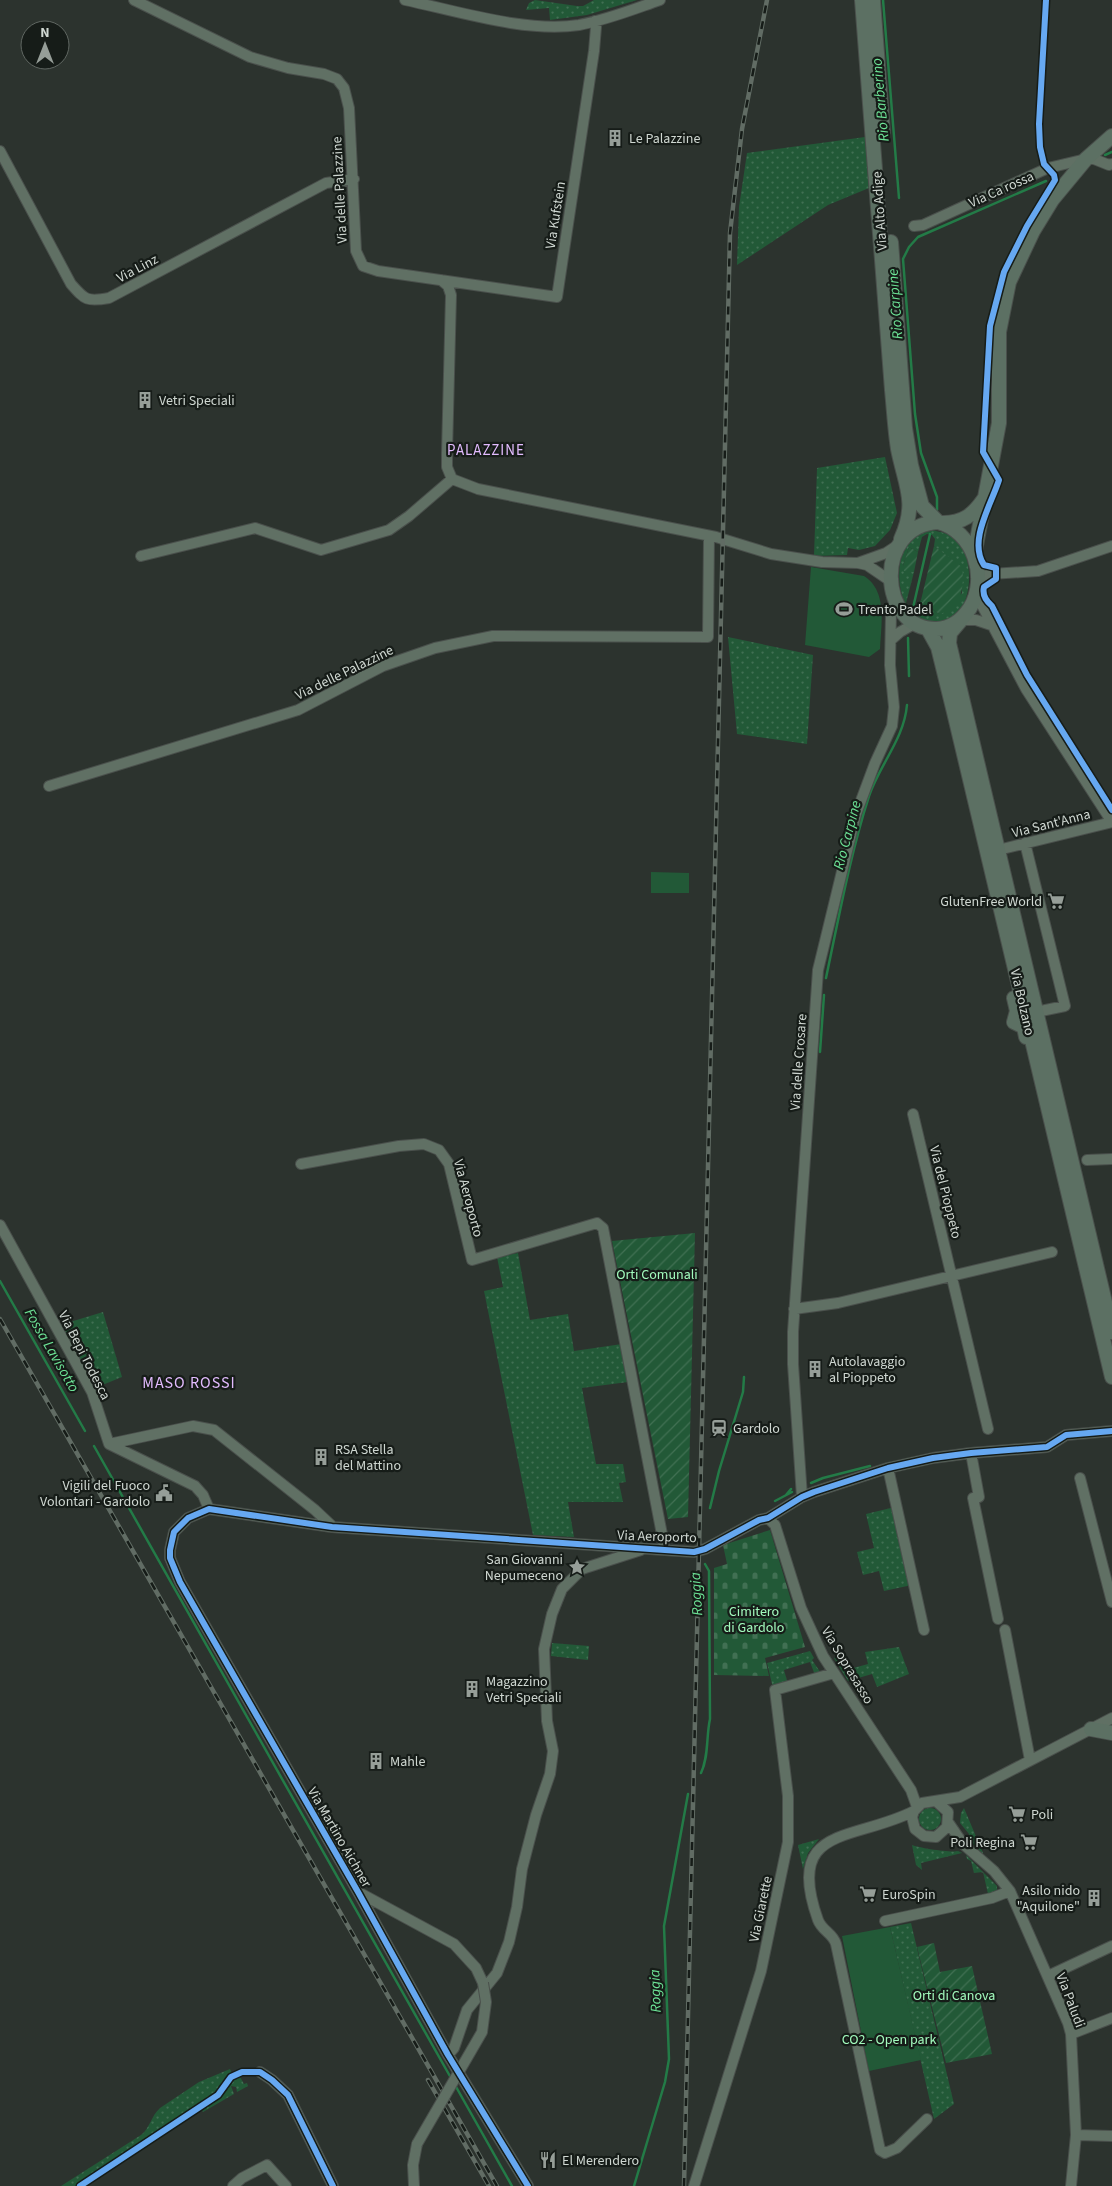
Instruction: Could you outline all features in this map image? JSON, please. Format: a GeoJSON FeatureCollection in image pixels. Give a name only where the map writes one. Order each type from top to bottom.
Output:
{"type":"FeatureCollection","features":[{"type":"Feature","properties":{"kind":"main road","name":"Via Alto Adige"},"geometry":{"type":"LineString","coordinates":[[862,0],[894,409],[898,445],[910,500],[909,518],[900,542]]}},
{"type":"Feature","properties":{"kind":"main road","name":"Via Alto Adige"},"geometry":{"type":"LineString","coordinates":[[873,0],[905,428],[910,465],[922,506],[940,522]]}},
{"type":"Feature","properties":{"kind":"main road","name":"Via Ca rossa"},"geometry":{"type":"LineString","coordinates":[[1086,159],[1112,136]]}},
{"type":"Feature","properties":{"kind":"main road"},"geometry":{"type":"LineString","coordinates":[[986,496],[968,518],[952,523],[940,522],[918,525],[900,542],[892,559],[892,582],[899,610],[914,624],[928,629],[942,629],[961,620],[974,602],[977,578],[975,559],[999,423],[999,332],[1009,282],[1033,231],[1052,200],[1086,159]]}},
{"type":"Feature","properties":{"kind":"main road"},"geometry":{"type":"LineString","coordinates":[[940,522],[960,532],[967,540],[975,559]]}},
{"type":"Feature","properties":{"kind":"main road","name":"Via Bolzano"},"geometry":{"type":"LineString","coordinates":[[961,620],[950,633],[948,643],[1112,1332]]}},
{"type":"Feature","properties":{"kind":"main road"},"geometry":{"type":"LineString","coordinates":[[928,629],[938,647],[1006,930],[1005,953],[1017,1011],[1014,1022],[1024,1026],[1037,1085],[1044,1093],[1112,1377]]}},
{"type":"Feature","properties":{"kind":"main road"},"geometry":{"type":"LineString","coordinates":[[971,692],[969,697],[979,743],[976,760]]}},
{"type":"Feature","properties":{"kind":"main road"},"geometry":{"type":"LineString","coordinates":[[1091,1729],[1112,1733]]}},
{"type":"Feature","properties":{"kind":"street","name":"Via delle Palazzine"},"geometry":{"type":"LineString","coordinates":[[134,0],[250,57],[288,68],[337,78],[344,88],[349,108],[354,179],[356,251],[364,266],[378,271],[441,280]]}},
{"type":"Feature","properties":{"kind":"street"},"geometry":{"type":"LineString","coordinates":[[405,0],[519,23],[551,26],[578,25],[595,21],[660,0]]}},
{"type":"Feature","properties":{"kind":"street","name":"Via Kufstein"},"geometry":{"type":"LineString","coordinates":[[441,280],[557,298],[594,51],[595,21]]}},
{"type":"Feature","properties":{"kind":"street","name":"Via Linz"},"geometry":{"type":"LineString","coordinates":[[0,151],[71,284],[83,298],[96,300],[109,298],[326,183],[354,179]]}},
{"type":"Feature","properties":{"kind":"street"},"geometry":{"type":"LineString","coordinates":[[1086,159],[1094,159],[1109,165],[1112,164]]}},
{"type":"Feature","properties":{"kind":"street","name":"Via Ca rossa"},"geometry":{"type":"LineString","coordinates":[[914,226],[923,225],[1048,168],[1086,159]]}},
{"type":"Feature","properties":{"kind":"street"},"geometry":{"type":"LineString","coordinates":[[441,280],[448,286],[451,295],[446,453],[447,467],[452,480],[478,489],[709,536],[780,556],[822,562],[867,565],[892,582]]}},
{"type":"Feature","properties":{"kind":"street"},"geometry":{"type":"LineString","coordinates":[[142,556],[255,528],[321,550],[389,530],[452,480]]}},
{"type":"Feature","properties":{"kind":"street","name":"Via delle Palazzine"},"geometry":{"type":"LineString","coordinates":[[49,786],[298,710],[383,666],[434,648],[493,636],[708,637],[709,536]]}},
{"type":"Feature","properties":{"kind":"street"},"geometry":{"type":"LineString","coordinates":[[858,563],[886,553],[900,542]]}},
{"type":"Feature","properties":{"kind":"street"},"geometry":{"type":"LineString","coordinates":[[977,578],[991,574],[1038,571],[1112,546]]}},
{"type":"Feature","properties":{"kind":"street"},"geometry":{"type":"LineString","coordinates":[[975,559],[991,574]]}},
{"type":"Feature","properties":{"kind":"street","name":"Via Sant'Anna"},"geometry":{"type":"LineString","coordinates":[[976,594],[980,605],[994,626],[1006,654],[1026,689],[1112,822],[998,850]]}},
{"type":"Feature","properties":{"kind":"street","name":"Via delle Crosare"},"geometry":{"type":"LineString","coordinates":[[802,1497],[793,1364],[794,1309],[818,970],[856,814],[892,726],[894,707],[890,640],[891,614],[896,600]]}},
{"type":"Feature","properties":{"kind":"street"},"geometry":{"type":"LineString","coordinates":[[961,620],[976,620],[994,626]]}},
{"type":"Feature","properties":{"kind":"street"},"geometry":{"type":"LineString","coordinates":[[890,640],[914,624]]}},
{"type":"Feature","properties":{"kind":"street","name":"Via Bolzano"},"geometry":{"type":"LineString","coordinates":[[1026,843],[1065,1006],[1036,1012]]}},
{"type":"Feature","properties":{"kind":"street","name":"Via del Pioppeto"},"geometry":{"type":"LineString","coordinates":[[913,1114],[988,1429]]}},
{"type":"Feature","properties":{"kind":"street","name":"Via Aeroporto"},"geometry":{"type":"LineString","coordinates":[[301,1164],[407,1145],[424,1144],[439,1150],[449,1164],[472,1260],[597,1223],[603,1228],[665,1550]]}},
{"type":"Feature","properties":{"kind":"street"},"geometry":{"type":"LineString","coordinates":[[1087,1160],[1112,1159]]}},
{"type":"Feature","properties":{"kind":"street","name":"Via Bepi Todesca"},"geometry":{"type":"LineString","coordinates":[[0,1225],[92,1392],[109,1444]]}},
{"type":"Feature","properties":{"kind":"street"},"geometry":{"type":"LineString","coordinates":[[794,1309],[838,1303],[1052,1252]]}},
{"type":"Feature","properties":{"kind":"street"},"geometry":{"type":"LineString","coordinates":[[109,1444],[193,1426],[214,1430],[315,1510],[332,1527]]}},
{"type":"Feature","properties":{"kind":"street","name":"Via Aeroporto"},"geometry":{"type":"LineString","coordinates":[[209,1509],[332,1527],[700,1551],[759,1520],[768,1518],[802,1497],[836,1483],[888,1468],[933,1458],[1047,1447],[1066,1435],[1112,1431]]}},
{"type":"Feature","properties":{"kind":"street"},"geometry":{"type":"LineString","coordinates":[[109,1444],[195,1486],[203,1495],[209,1509]]}},
{"type":"Feature","properties":{"kind":"street"},"geometry":{"type":"LineString","coordinates":[[971,1453],[979,1497],[973,1498],[998,1619]]}},
{"type":"Feature","properties":{"kind":"street"},"geometry":{"type":"LineString","coordinates":[[888,1468],[914,1577],[924,1630]]}},
{"type":"Feature","properties":{"kind":"street"},"geometry":{"type":"LineString","coordinates":[[1080,1478],[1112,1602]]}},
{"type":"Feature","properties":{"kind":"street","name":"Via Martino Aichner"},"geometry":{"type":"LineString","coordinates":[[209,1509],[188,1518],[174,1532],[170,1550],[172,1566],[193,1607],[358,1892],[448,2055],[528,2186]]}},
{"type":"Feature","properties":{"kind":"street","name":"Via Soprasasso"},"geometry":{"type":"LineString","coordinates":[[768,1518],[775,1525],[801,1608],[823,1656],[911,1790],[915,1809],[912,1823],[915,1829]]}},
{"type":"Feature","properties":{"kind":"street"},"geometry":{"type":"LineString","coordinates":[[448,2055],[454,2048],[467,2010],[497,1973],[509,1942],[517,1907],[522,1869],[536,1815],[550,1774],[553,1751],[547,1721],[544,1649],[552,1614],[562,1590],[582,1570],[644,1548]]}},
{"type":"Feature","properties":{"kind":"street"},"geometry":{"type":"LineString","coordinates":[[1005,1630],[1030,1760]]}},
{"type":"Feature","properties":{"kind":"street","name":"Via Giarette"},"geometry":{"type":"LineString","coordinates":[[694,2186],[761,1971],[788,1842],[786,1769],[776,1690],[834,1672]]}},
{"type":"Feature","properties":{"kind":"street"},"geometry":{"type":"LineString","coordinates":[[927,2119],[893,2151],[885,2153],[880,2150],[835,1940],[819,1923],[810,1884],[810,1861],[821,1846],[830,1840],[892,1821],[932,1802],[960,1797],[1112,1718]]}},
{"type":"Feature","properties":{"kind":"street","name":"Via Soprasasso"},"geometry":{"type":"LineString","coordinates":[[911,1790],[932,1802],[948,1817]]}},
{"type":"Feature","properties":{"kind":"street"},"geometry":{"type":"LineString","coordinates":[[892,1821],[915,1829],[924,1836],[936,1837],[944,1831],[948,1817],[960,1797]]}},
{"type":"Feature","properties":{"kind":"street","name":"Via Paludi"},"geometry":{"type":"LineString","coordinates":[[948,1817],[963,1844],[994,1871],[1010,1891],[1048,1976],[1070,2034],[1076,2134],[1071,2186]]}},
{"type":"Feature","properties":{"kind":"street","name":"Via Paludi"},"geometry":{"type":"LineString","coordinates":[[936,1837],[963,1844]]}},
{"type":"Feature","properties":{"kind":"street"},"geometry":{"type":"LineString","coordinates":[[885,1921],[992,1898],[1010,1891]]}},
{"type":"Feature","properties":{"kind":"street"},"geometry":{"type":"LineString","coordinates":[[358,1892],[454,1944],[476,1968],[483,1983],[486,2002],[482,2032],[417,2144],[413,2165],[414,2186]]}},
{"type":"Feature","properties":{"kind":"street"},"geometry":{"type":"LineString","coordinates":[[1048,1976],[1112,1946]]}},
{"type":"Feature","properties":{"kind":"street"},"geometry":{"type":"LineString","coordinates":[[1070,2034],[1112,2018]]}},
{"type":"Feature","properties":{"kind":"street"},"geometry":{"type":"LineString","coordinates":[[260,2072],[288,2095],[333,2186]]}},
{"type":"Feature","properties":{"kind":"street"},"geometry":{"type":"LineString","coordinates":[[1076,2134],[1112,2136]]}},
{"type":"Feature","properties":{"kind":"street"},"geometry":{"type":"LineString","coordinates":[[233,2186],[242,2178],[267,2165],[286,2186]]}},
{"type":"Feature","properties":{"kind":"green space"},"geometry":{"type":"Polygon","coordinates":[[[535,0],[583,6],[594,0],[637,0],[587,15],[550,20],[549,8],[526,10],[529,3],[535,0]]]}},
{"type":"Feature","properties":{"kind":"green space"},"geometry":{"type":"Polygon","coordinates":[[[865,137],[869,188],[828,205],[737,265],[739,207],[747,153],[865,137]]]}},
{"type":"Feature","properties":{"kind":"green space"},"geometry":{"type":"Polygon","coordinates":[[[885,457],[897,513],[890,530],[875,546],[859,550],[848,548],[847,555],[814,556],[817,468],[885,457]]]}},
{"type":"Feature","properties":{"kind":"green space"},"geometry":{"type":"Polygon","coordinates":[[[932,530],[947,534],[959,543],[968,566],[969,583],[966,598],[959,611],[953,617],[946,620],[931,622],[918,618],[909,610],[903,597],[900,583],[900,568],[903,553],[909,541],[916,535],[932,530]],[[927,534],[922,537],[918,552],[909,547],[903,566],[914,572],[906,603],[910,608],[916,608],[921,600],[939,614],[962,593],[962,568],[934,546],[935,539],[932,535],[927,534]]]}},
{"type":"Feature","properties":{"kind":"green space"},"geometry":{"type":"Polygon","coordinates":[[[934,546],[962,567],[963,574],[962,589],[957,603],[946,612],[939,614],[921,600],[934,546]]]}},
{"type":"Feature","properties":{"kind":"green space"},"geometry":{"type":"Polygon","coordinates":[[[909,547],[918,552],[914,572],[904,571],[903,566],[909,547]]]}},
{"type":"Feature","properties":{"kind":"green space","name":"Trento Padel"},"geometry":{"type":"Polygon","coordinates":[[[811,567],[864,576],[872,582],[880,599],[882,619],[880,649],[869,657],[805,645],[811,567]]]}},
{"type":"Feature","properties":{"kind":"green space"},"geometry":{"type":"Polygon","coordinates":[[[728,637],[813,655],[807,744],[737,734],[728,637]]]}},
{"type":"Feature","properties":{"kind":"green space"},"geometry":{"type":"Polygon","coordinates":[[[651,872],[689,873],[689,893],[651,893],[651,872]]]}},
{"type":"Feature","properties":{"kind":"green space","name":"Orti Comunali"},"geometry":{"type":"Polygon","coordinates":[[[695,1233],[688,1517],[668,1519],[612,1241],[695,1233]]]}},
{"type":"Feature","properties":{"kind":"green space"},"geometry":{"type":"Polygon","coordinates":[[[518,1253],[530,1320],[568,1314],[574,1351],[622,1344],[628,1382],[582,1388],[596,1464],[623,1464],[626,1482],[619,1483],[623,1502],[568,1502],[574,1537],[533,1535],[484,1291],[503,1287],[497,1257],[518,1253]]]}},
{"type":"Feature","properties":{"kind":"green space"},"geometry":{"type":"Polygon","coordinates":[[[103,1312],[122,1377],[95,1388],[60,1325],[103,1312]]]}},
{"type":"Feature","properties":{"kind":"green space"},"geometry":{"type":"Polygon","coordinates":[[[895,1507],[912,1585],[884,1591],[879,1571],[863,1575],[857,1552],[874,1548],[866,1514],[895,1507]]]}},
{"type":"Feature","properties":{"kind":"green space","name":"Cimitero di Gardolo"},"geometry":{"type":"Polygon","coordinates":[[[770,1530],[805,1647],[765,1658],[769,1676],[714,1675],[714,1568],[727,1564],[723,1545],[770,1530]]]}},
{"type":"Feature","properties":{"kind":"green space"},"geometry":{"type":"Polygon","coordinates":[[[552,1643],[589,1646],[588,1660],[551,1656],[552,1643]]]}},
{"type":"Feature","properties":{"kind":"green space"},"geometry":{"type":"Polygon","coordinates":[[[899,1647],[909,1674],[877,1687],[872,1674],[848,1681],[834,1658],[842,1656],[846,1670],[868,1664],[865,1652],[899,1647]]]}},
{"type":"Feature","properties":{"kind":"green space"},"geometry":{"type":"Polygon","coordinates":[[[810,1651],[814,1658],[812,1660],[821,1673],[815,1675],[810,1662],[784,1670],[788,1684],[773,1688],[767,1663],[810,1651]]]}},
{"type":"Feature","properties":{"kind":"green space"},"geometry":{"type":"Polygon","coordinates":[[[930,1808],[938,1811],[941,1819],[938,1827],[930,1830],[922,1827],[919,1819],[922,1811],[930,1808]]]}},
{"type":"Feature","properties":{"kind":"green space"},"geometry":{"type":"Polygon","coordinates":[[[964,1808],[983,1854],[969,1840],[969,1834],[960,1823],[961,1813],[964,1808]]]}},
{"type":"Feature","properties":{"kind":"green space"},"geometry":{"type":"Polygon","coordinates":[[[819,1839],[808,1853],[803,1869],[798,1845],[819,1839]]]}},
{"type":"Feature","properties":{"kind":"green space"},"geometry":{"type":"Polygon","coordinates":[[[912,1845],[962,1853],[921,1863],[922,1870],[916,1865],[912,1845]]]}},
{"type":"Feature","properties":{"kind":"green space"},"geometry":{"type":"Polygon","coordinates":[[[966,1855],[983,1872],[974,1873],[971,1861],[967,1859],[966,1855]]]}},
{"type":"Feature","properties":{"kind":"green space"},"geometry":{"type":"Polygon","coordinates":[[[983,1872],[997,1886],[997,1890],[988,1894],[983,1872]]]}},
{"type":"Feature","properties":{"kind":"green space"},"geometry":{"type":"Polygon","coordinates":[[[911,1923],[954,2104],[934,2119],[890,1927],[911,1923]]]}},
{"type":"Feature","properties":{"kind":"green space","name":"CO2 - Open park"},"geometry":{"type":"Polygon","coordinates":[[[890,1927],[921,2060],[869,2071],[842,1936],[890,1927]]]}},
{"type":"Feature","properties":{"kind":"green space","name":"Orti di Canova"},"geometry":{"type":"Polygon","coordinates":[[[934,1943],[940,1972],[972,1966],[992,2054],[946,2063],[917,1947],[934,1943]]]}},
{"type":"Feature","properties":{"kind":"green space"},"geometry":{"type":"Polygon","coordinates":[[[230,2069],[232,2074],[217,2095],[78,2186],[61,2186],[141,2135],[160,2108],[199,2082],[230,2069]]]}},
{"type":"Feature","properties":{"kind":"green space"},"geometry":{"type":"Polygon","coordinates":[[[239,2075],[244,2084],[247,2083],[248,2086],[237,2092],[236,2087],[231,2086],[234,2094],[203,2112],[201,2109],[219,2097],[230,2081],[239,2075]]]}},
{"type":"Feature","properties":{"kind":"waterway","name":"Rio Barberino"},"geometry":{"type":"LineString","coordinates":[[883,0],[899,198]]}},
{"type":"Feature","properties":{"kind":"waterway","name":"Rio Carpine"},"geometry":{"type":"LineString","coordinates":[[1105,155],[1112,152]]}},
{"type":"Feature","properties":{"kind":"waterway","name":"Rio Carpine"},"geometry":{"type":"LineString","coordinates":[[937,510],[937,497],[921,453],[915,414],[903,259],[909,247],[918,237],[1046,181]]}},
{"type":"Feature","properties":{"kind":"waterway","name":"Rio Carpine"},"geometry":{"type":"LineString","coordinates":[[913,608],[930,534]]}},
{"type":"Feature","properties":{"kind":"waterway","name":"Rio Carpine"},"geometry":{"type":"LineString","coordinates":[[908,638],[909,676]]}},
{"type":"Feature","properties":{"kind":"waterway","name":"Rio Carpine"},"geometry":{"type":"LineString","coordinates":[[826,978],[845,886],[862,818],[874,784],[897,740],[907,705]]}},
{"type":"Feature","properties":{"kind":"waterway","name":"Rio Carpine"},"geometry":{"type":"LineString","coordinates":[[820,1052],[824,995]]}},
{"type":"Feature","properties":{"kind":"waterway","name":"Fossa Lavisotto"},"geometry":{"type":"LineString","coordinates":[[0,1281],[85,1431]]}},
{"type":"Feature","properties":{"kind":"waterway"},"geometry":{"type":"LineString","coordinates":[[710,1508],[743,1392],[744,1377]]}},
{"type":"Feature","properties":{"kind":"waterway","name":"Fossa Lavisotto"},"geometry":{"type":"LineString","coordinates":[[94,1446],[451,2078]]}},
{"type":"Feature","properties":{"kind":"waterway","name":"Roggia"},"geometry":{"type":"LineString","coordinates":[[811,1483],[870,1466]]}},
{"type":"Feature","properties":{"kind":"waterway","name":"Roggia"},"geometry":{"type":"LineString","coordinates":[[786,1495],[791,1489]]}},
{"type":"Feature","properties":{"kind":"waterway","name":"Roggia"},"geometry":{"type":"LineString","coordinates":[[775,1501],[792,1492]]}},
{"type":"Feature","properties":{"kind":"waterway","name":"Roggia"},"geometry":{"type":"LineString","coordinates":[[701,1773],[704,1767],[710,1719],[709,1571],[705,1564]]}},
{"type":"Feature","properties":{"kind":"waterway","name":"Roggia"},"geometry":{"type":"LineString","coordinates":[[634,2186],[665,2082],[669,2059],[664,1926],[688,1794]]}},
{"type":"Feature","properties":{"kind":"waterway","name":"Fossa Lavisotto"},"geometry":{"type":"LineString","coordinates":[[455,2085],[512,2186]]}},
{"type":"Feature","properties":{"kind":"railway"},"geometry":{"type":"LineString","coordinates":[[684,2186],[730,233],[742,129],[767,0]]}},
{"type":"Feature","properties":{"kind":"railway"},"geometry":{"type":"LineString","coordinates":[[0,1319],[497,2186]]}},
{"type":"Feature","properties":{"kind":"railway"},"geometry":{"type":"LineString","coordinates":[[428,2080],[489,2186]]}},
{"type":"Feature","properties":{"kind":"cycle path"},"geometry":{"type":"LineString","coordinates":[[1046,0],[1039,124],[1040,147],[1044,164],[1054,175],[1055,180],[1027,226],[1004,272],[990,326],[983,452],[999,480],[982,523],[978,545],[984,565],[996,568],[996,579],[984,587],[985,598],[992,606],[1027,675],[1112,810]]}},
{"type":"Feature","properties":{"kind":"cycle path"},"geometry":{"type":"LineString","coordinates":[[528,2186],[448,2055],[358,1892],[180,1582],[170,1558],[174,1532],[188,1518],[209,1509],[332,1527],[694,1552],[705,1549],[759,1520],[768,1518],[802,1497],[888,1468],[933,1458],[1047,1447],[1066,1435],[1112,1431]]}},
{"type":"Feature","properties":{"kind":"cycle path"},"geometry":{"type":"LineString","coordinates":[[80,2186],[218,2095],[231,2077],[242,2072],[260,2072],[288,2095],[333,2186]]}},
{"type":"Feature","properties":{"kind":"place","name":"Le Palazzine"},"geometry":{"type":"Point","coordinates":[615,138]}},
{"type":"Feature","properties":{"kind":"place","name":"Vetri Speciali"},"geometry":{"type":"Point","coordinates":[145,400]}},
{"type":"Feature","properties":{"kind":"place","name":"Trento Padel"},"geometry":{"type":"Point","coordinates":[844,609]}},
{"type":"Feature","properties":{"kind":"place","name":"GlutenFree World"},"geometry":{"type":"Point","coordinates":[1056,901]}},
{"type":"Feature","properties":{"kind":"place","name":"Autolavaggio al Pioppeto"},"geometry":{"type":"Point","coordinates":[815,1369]}},
{"type":"Feature","properties":{"kind":"place","name":"Gardolo"},"geometry":{"type":"Point","coordinates":[719,1428]}},
{"type":"Feature","properties":{"kind":"place","name":"RSA Stella del Mattino"},"geometry":{"type":"Point","coordinates":[321,1457]}},
{"type":"Feature","properties":{"kind":"place","name":"Vigili del Fuoco Volontari - Gardolo"},"geometry":{"type":"Point","coordinates":[164,1493]}},
{"type":"Feature","properties":{"kind":"place","name":"San Giovanni Nepumeceno"},"geometry":{"type":"Point","coordinates":[577,1567]}},
{"type":"Feature","properties":{"kind":"place","name":"Magazzino Vetri Speciali"},"geometry":{"type":"Point","coordinates":[472,1689]}},
{"type":"Feature","properties":{"kind":"place","name":"Mahle"},"geometry":{"type":"Point","coordinates":[376,1761]}},
{"type":"Feature","properties":{"kind":"place","name":"Poli"},"geometry":{"type":"Point","coordinates":[1017,1814]}},
{"type":"Feature","properties":{"kind":"place","name":"Poli Regina"},"geometry":{"type":"Point","coordinates":[1029,1842]}},
{"type":"Feature","properties":{"kind":"place","name":"EuroSpin"},"geometry":{"type":"Point","coordinates":[868,1894]}},
{"type":"Feature","properties":{"kind":"place","name":"Asilo nido \"Aquilone\""},"geometry":{"type":"Point","coordinates":[1094,1898]}},
{"type":"Feature","properties":{"kind":"place","name":"El Merendero"},"geometry":{"type":"Point","coordinates":[548,2160]}},
{"type":"Feature","properties":{"kind":"district","name":"PALAZZINE"},"geometry":{"type":"Point","coordinates":[486,450]}},
{"type":"Feature","properties":{"kind":"district","name":"MASO ROSSI"},"geometry":{"type":"Point","coordinates":[189,1382]}}]}
